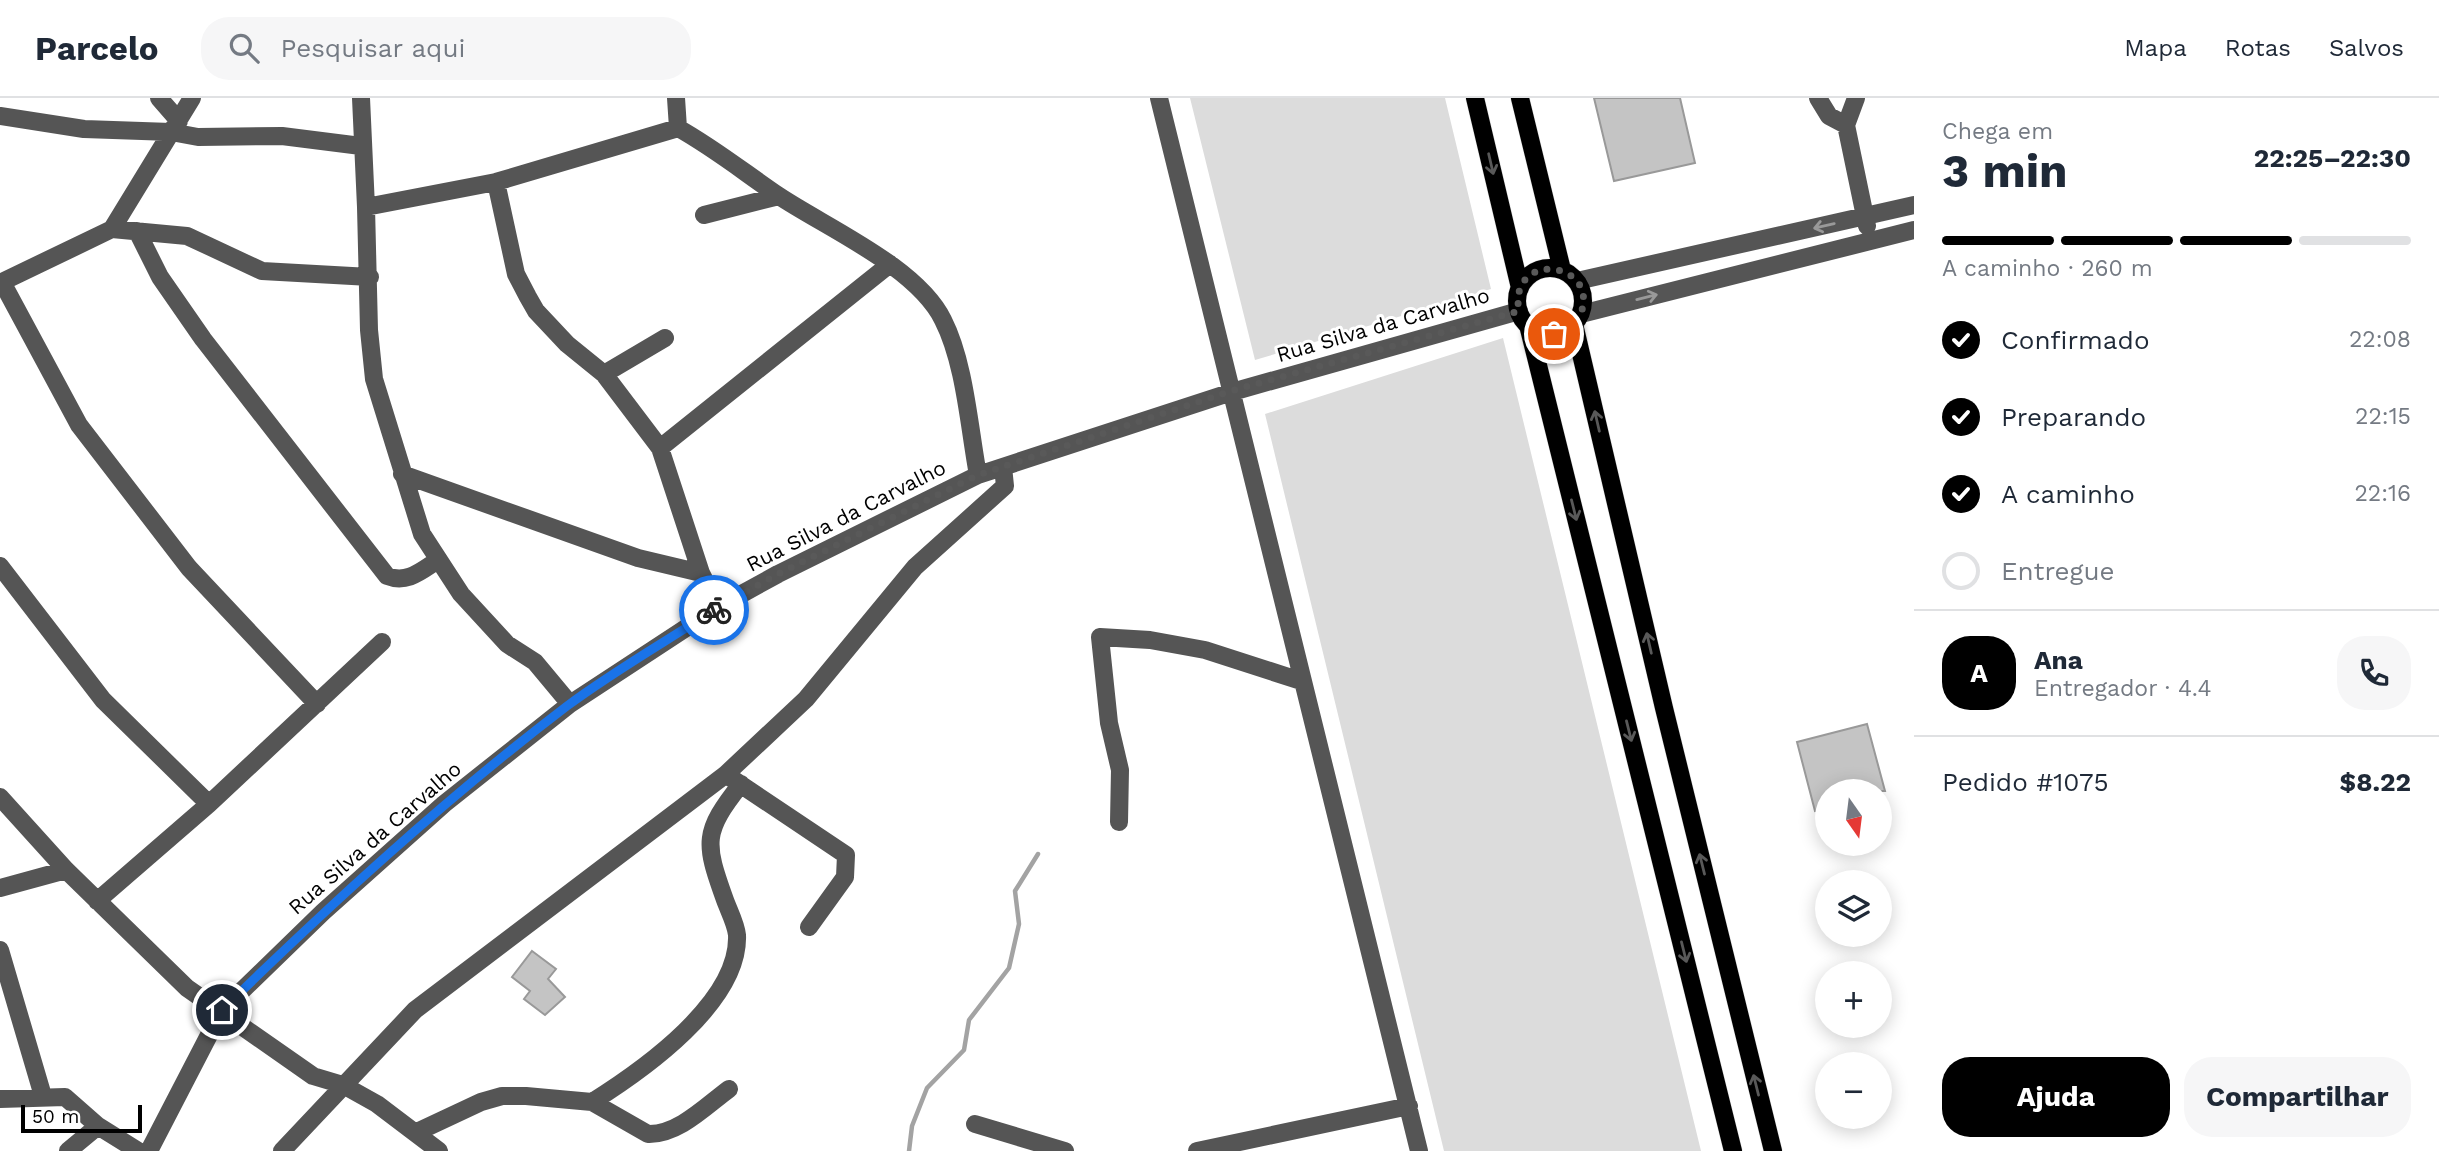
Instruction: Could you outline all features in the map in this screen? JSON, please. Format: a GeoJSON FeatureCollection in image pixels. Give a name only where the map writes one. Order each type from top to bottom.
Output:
{"type":"FeatureCollection","features":[{"type":"Feature","properties":{"kind":"main road"},"geometry":{"type":"LineString","coordinates":[[1475,98],[1520,288],[1524,318],[1733,1151]]}},
{"type":"Feature","properties":{"kind":"main road"},"geometry":{"type":"LineString","coordinates":[[1520,98],[1562,270]]}},
{"type":"Feature","properties":{"kind":"main road"},"geometry":{"type":"LineString","coordinates":[[1520,288],[1530,275],[1540,270],[1562,270],[1577,281],[1584,300],[1577,319],[1667,721],[1773,1151]]}},
{"type":"Feature","properties":{"kind":"main road"},"geometry":{"type":"LineString","coordinates":[[1524,318],[1543,333],[1554,334],[1577,319]]}},
{"type":"Feature","properties":{"kind":"street"},"geometry":{"type":"LineString","coordinates":[[159,98],[175,127]]}},
{"type":"Feature","properties":{"kind":"street"},"geometry":{"type":"LineString","coordinates":[[112,229],[192,98]]}},
{"type":"Feature","properties":{"kind":"street"},"geometry":{"type":"LineString","coordinates":[[361,98],[361,146],[370,277],[369,330],[374,379],[422,534],[461,594],[507,644],[535,662],[570,704]]}},
{"type":"Feature","properties":{"kind":"street"},"geometry":{"type":"LineString","coordinates":[[676,98],[678,128]]}},
{"type":"Feature","properties":{"kind":"street"},"geometry":{"type":"LineString","coordinates":[[1159,98],[1419,1151]]}},
{"type":"Feature","properties":{"kind":"street"},"geometry":{"type":"LineString","coordinates":[[1818,98],[1829,116],[1846,125]]}},
{"type":"Feature","properties":{"kind":"street"},"geometry":{"type":"LineString","coordinates":[[1856,98],[1846,125],[1870,240]]}},
{"type":"Feature","properties":{"kind":"street"},"geometry":{"type":"LineString","coordinates":[[0,116],[85,129],[175,127],[198,137],[282,136],[361,146]]}},
{"type":"Feature","properties":{"kind":"street"},"geometry":{"type":"LineString","coordinates":[[366,206],[496,182],[678,128],[716,149],[779,196],[890,264],[942,318],[954,348],[978,475]]}},
{"type":"Feature","properties":{"kind":"street"},"geometry":{"type":"LineString","coordinates":[[496,182],[516,274],[528,297],[536,311],[567,344],[604,374],[660,448],[701,573],[718,607]]}},
{"type":"Feature","properties":{"kind":"street"},"geometry":{"type":"LineString","coordinates":[[704,215],[779,196]]}},
{"type":"Feature","properties":{"kind":"street"},"geometry":{"type":"LineString","coordinates":[[1577,281],[1914,205]]}},
{"type":"Feature","properties":{"kind":"street"},"geometry":{"type":"LineString","coordinates":[[317,704],[189,568],[79,425],[1,283],[112,229],[187,236],[262,271],[370,277]]}},
{"type":"Feature","properties":{"kind":"street"},"geometry":{"type":"LineString","coordinates":[[1577,319],[1914,230]]}},
{"type":"Feature","properties":{"kind":"street"},"geometry":{"type":"LineString","coordinates":[[137,231],[160,277],[204,339],[387,576],[397,580],[407,579],[438,560]]}},
{"type":"Feature","properties":{"kind":"street"},"geometry":{"type":"LineString","coordinates":[[660,448],[890,264]]}},
{"type":"Feature","properties":{"kind":"street","name":"Rua Silva da Carvalho"},"geometry":{"type":"LineString","coordinates":[[149,1151],[222,1010],[323,912],[444,804],[570,704],[718,607],[778,574],[978,475],[1231,391],[1524,318]]}},
{"type":"Feature","properties":{"kind":"street"},"geometry":{"type":"LineString","coordinates":[[604,374],[665,338]]}},
{"type":"Feature","properties":{"kind":"street"},"geometry":{"type":"LineString","coordinates":[[282,1151],[415,1010],[725,775],[806,699],[915,567],[1005,486],[1003,467]]}},
{"type":"Feature","properties":{"kind":"street"},"geometry":{"type":"LineString","coordinates":[[402,474],[638,558],[701,573]]}},
{"type":"Feature","properties":{"kind":"street"},"geometry":{"type":"LineString","coordinates":[[0,566],[103,700],[209,804]]}},
{"type":"Feature","properties":{"kind":"street"},"geometry":{"type":"LineString","coordinates":[[1119,822],[1120,770],[1109,723],[1100,637],[1150,640],[1205,650],[1301,681]]}},
{"type":"Feature","properties":{"kind":"street"},"geometry":{"type":"LineString","coordinates":[[97,901],[209,804],[382,642]]}},
{"type":"Feature","properties":{"kind":"street"},"geometry":{"type":"LineString","coordinates":[[725,775],[846,855],[845,877],[810,927]]}},
{"type":"Feature","properties":{"kind":"street"},"geometry":{"type":"LineString","coordinates":[[593,1102],[677,1040],[716,997],[725,980],[737,933],[712,859],[711,835],[713,821],[741,784]]}},
{"type":"Feature","properties":{"kind":"street"},"geometry":{"type":"LineString","coordinates":[[0,797],[66,870],[187,988],[313,1076],[343,1085],[377,1104],[439,1151]]}},
{"type":"Feature","properties":{"kind":"street"},"geometry":{"type":"LineString","coordinates":[[0,888],[66,870]]}},
{"type":"Feature","properties":{"kind":"street"},"geometry":{"type":"LineString","coordinates":[[0,950],[43,1096]]}},
{"type":"Feature","properties":{"kind":"street"},"geometry":{"type":"LineString","coordinates":[[417,1132],[481,1102],[502,1096],[593,1102],[648,1134],[659,1134],[672,1130],[729,1089]]}},
{"type":"Feature","properties":{"kind":"street"},"geometry":{"type":"LineString","coordinates":[[0,1099],[65,1097],[98,1126],[138,1151]]}},
{"type":"Feature","properties":{"kind":"street"},"geometry":{"type":"LineString","coordinates":[[1197,1151],[1409,1106]]}},
{"type":"Feature","properties":{"kind":"street"},"geometry":{"type":"LineString","coordinates":[[975,1124],[1065,1151]]}},
{"type":"Feature","properties":{"kind":"street"},"geometry":{"type":"LineString","coordinates":[[68,1151],[98,1126]]}},
{"type":"Feature","properties":{"kind":"shaded area"},"geometry":{"type":"Polygon","coordinates":[[[1190,98],[1445,98],[1491,289],[1255,360],[1190,98]]]}},
{"type":"Feature","properties":{"kind":"shaded area"},"geometry":{"type":"Polygon","coordinates":[[[1503,338],[1701,1151],[1444,1151],[1265,414],[1503,338]]]}},
{"type":"Feature","properties":{"kind":"building"},"geometry":{"type":"Polygon","coordinates":[[[1594,98],[1680,98],[1695,163],[1614,181],[1594,98]]]}},
{"type":"Feature","properties":{"kind":"building"},"geometry":{"type":"Polygon","coordinates":[[[1867,724],[1882,779],[1815,779],[1815,811],[1797,742],[1867,724]]]}},
{"type":"Feature","properties":{"kind":"building"},"geometry":{"type":"Polygon","coordinates":[[[532,951],[556,969],[548,979],[565,997],[545,1015],[524,999],[530,991],[512,977],[532,951]]]}},
{"type":"Feature","properties":{"kind":"waterway"},"geometry":{"type":"LineString","coordinates":[[909,1151],[912,1126],[927,1088],[964,1050],[969,1020],[1009,968],[1019,924],[1015,891],[1038,854]]}},
{"type":"Feature","properties":{"kind":"way so far"},"geometry":{"type":"LineString","coordinates":[[714,610],[778,574],[978,475],[1231,391],[1519,311],[1518,296],[1523,283],[1530,275],[1545,269],[1562,270],[1570,275],[1577,281],[1584,300],[1581,314],[1574,324],[1554,334]]}},
{"type":"Feature","properties":{"kind":"route"},"geometry":{"type":"LineString","coordinates":[[222,1010],[323,912],[444,804],[570,704],[714,610]]}}]}
